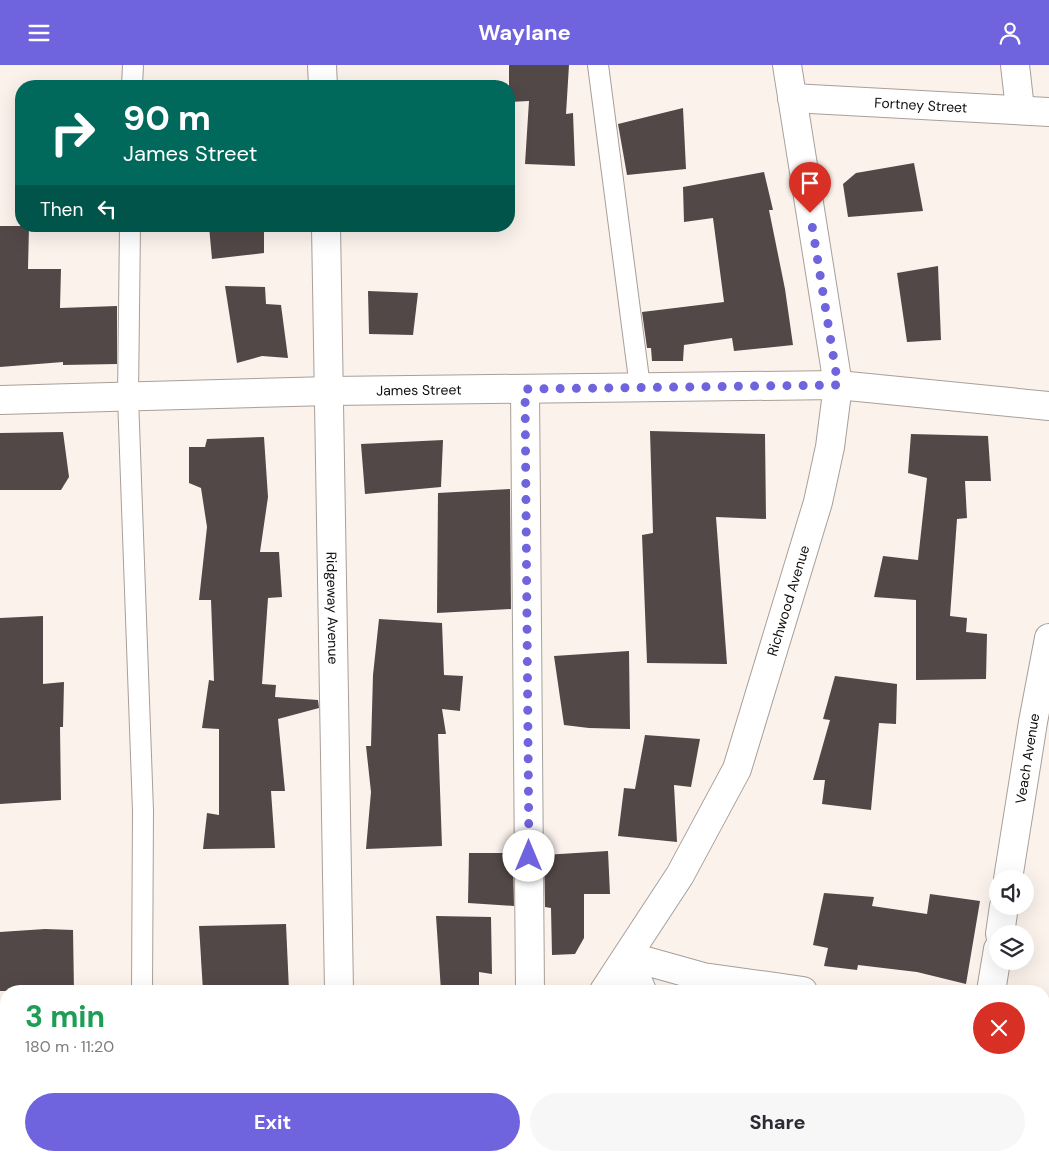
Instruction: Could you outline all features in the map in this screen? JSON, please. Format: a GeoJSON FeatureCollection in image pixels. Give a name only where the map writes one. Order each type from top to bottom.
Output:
{"type":"FeatureCollection","features":[{"type":"Feature","properties":{"kind":"street"},"geometry":{"type":"LineString","coordinates":[[322,65],[322,80]]}},
{"type":"Feature","properties":{"kind":"street","name":"Richwood Avenue"},"geometry":{"type":"LineString","coordinates":[[608,985],[680,875],[737,769],[818,502],[830,447],[838,385],[787,65]]}},
{"type":"Feature","properties":{"kind":"street"},"geometry":{"type":"LineString","coordinates":[[1015,65],[1020,109]]}},
{"type":"Feature","properties":{"kind":"street","name":"Fortney Street"},"geometry":{"type":"LineString","coordinates":[[792,98],[1049,112]]}},
{"type":"Feature","properties":{"kind":"street","name":"Ridgeway Avenue"},"geometry":{"type":"LineString","coordinates":[[326,232],[339,985]]}},
{"type":"Feature","properties":{"kind":"street"},"geometry":{"type":"LineString","coordinates":[[838,385],[1049,406]]}},
{"type":"Feature","properties":{"kind":"street","name":"James Street"},"geometry":{"type":"LineString","coordinates":[[0,400],[330,391],[838,385]]}},
{"type":"Feature","properties":{"kind":"street"},"geometry":{"type":"LineString","coordinates":[[525,389],[530,985]]}},
{"type":"Feature","properties":{"kind":"street","name":"Veach Avenue"},"geometry":{"type":"LineString","coordinates":[[1009,870],[1033,722],[1049,638]]}},
{"type":"Feature","properties":{"kind":"street"},"geometry":{"type":"LineString","coordinates":[[628,956],[640,985]]}},
{"type":"Feature","properties":{"kind":"street"},"geometry":{"type":"LineString","coordinates":[[628,956],[703,977],[760,985]]}},
{"type":"Feature","properties":{"kind":"street"},"geometry":{"type":"LineString","coordinates":[[992,985],[994,970]]}},
{"type":"Feature","properties":{"kind":"lane"},"geometry":{"type":"LineString","coordinates":[[132,80],[133,65]]}},
{"type":"Feature","properties":{"kind":"lane"},"geometry":{"type":"LineString","coordinates":[[598,65],[640,387]]}},
{"type":"Feature","properties":{"kind":"lane"},"geometry":{"type":"LineString","coordinates":[[130,232],[128,397],[143,811],[142,985]]}},
{"type":"Feature","properties":{"kind":"building"},"geometry":{"type":"Polygon","coordinates":[[[509,65],[569,65],[566,114],[573,113],[575,166],[525,164],[529,101],[515,102],[515,80],[509,80],[509,65]]]}},
{"type":"Feature","properties":{"kind":"building"},"geometry":{"type":"Polygon","coordinates":[[[683,108],[686,169],[627,175],[618,124],[683,108]]]}},
{"type":"Feature","properties":{"kind":"building"},"geometry":{"type":"Polygon","coordinates":[[[914,163],[923,211],[848,217],[843,184],[856,173],[914,163]]]}},
{"type":"Feature","properties":{"kind":"building"},"geometry":{"type":"Polygon","coordinates":[[[764,172],[773,210],[769,210],[785,289],[793,345],[734,351],[732,338],[684,345],[683,361],[652,361],[651,348],[647,348],[642,312],[724,302],[713,218],[684,222],[683,187],[764,172]]]}},
{"type":"Feature","properties":{"kind":"building"},"geometry":{"type":"Polygon","coordinates":[[[0,226],[15,226],[15,232],[29,232],[28,269],[61,269],[60,308],[117,306],[117,364],[63,365],[63,362],[0,367],[0,226]]]}},
{"type":"Feature","properties":{"kind":"building"},"geometry":{"type":"Polygon","coordinates":[[[210,232],[264,232],[264,253],[212,259],[210,232]]]}},
{"type":"Feature","properties":{"kind":"building"},"geometry":{"type":"Polygon","coordinates":[[[938,266],[941,340],[907,342],[897,273],[938,266]]]}},
{"type":"Feature","properties":{"kind":"building"},"geometry":{"type":"Polygon","coordinates":[[[225,286],[265,287],[266,304],[281,305],[288,358],[262,356],[237,363],[225,286]]]}},
{"type":"Feature","properties":{"kind":"building"},"geometry":{"type":"Polygon","coordinates":[[[368,291],[418,293],[413,335],[369,334],[368,291]]]}},
{"type":"Feature","properties":{"kind":"building"},"geometry":{"type":"Polygon","coordinates":[[[650,431],[765,434],[766,519],[716,517],[727,664],[647,663],[642,535],[653,533],[650,431]]]}},
{"type":"Feature","properties":{"kind":"building"},"geometry":{"type":"Polygon","coordinates":[[[63,432],[69,477],[61,490],[0,490],[0,433],[63,432]]]}},
{"type":"Feature","properties":{"kind":"building"},"geometry":{"type":"Polygon","coordinates":[[[911,434],[988,436],[991,481],[965,481],[967,518],[957,519],[950,616],[967,618],[966,632],[987,634],[986,679],[916,680],[916,600],[874,597],[883,556],[918,560],[927,478],[908,473],[911,434]]]}},
{"type":"Feature","properties":{"kind":"building"},"geometry":{"type":"Polygon","coordinates":[[[264,437],[268,497],[260,552],[279,552],[282,597],[268,598],[262,684],[276,685],[275,697],[318,700],[319,708],[278,719],[285,791],[271,791],[275,848],[203,849],[207,813],[219,815],[219,729],[202,728],[209,680],[214,681],[211,600],[199,600],[207,527],[201,488],[189,483],[189,447],[205,447],[207,439],[264,437]]]}},
{"type":"Feature","properties":{"kind":"building"},"geometry":{"type":"Polygon","coordinates":[[[443,440],[441,487],[365,494],[361,444],[443,440]]]}},
{"type":"Feature","properties":{"kind":"building"},"geometry":{"type":"Polygon","coordinates":[[[510,489],[511,609],[437,613],[438,493],[510,489]]]}},
{"type":"Feature","properties":{"kind":"building"},"geometry":{"type":"Polygon","coordinates":[[[43,616],[43,684],[64,682],[63,727],[60,727],[61,800],[0,804],[0,618],[43,616]]]}},
{"type":"Feature","properties":{"kind":"building"},"geometry":{"type":"Polygon","coordinates":[[[379,619],[442,623],[444,675],[463,676],[460,711],[442,709],[446,734],[438,734],[442,846],[366,849],[371,792],[366,746],[371,746],[373,675],[379,619]]]}},
{"type":"Feature","properties":{"kind":"building"},"geometry":{"type":"Polygon","coordinates":[[[629,651],[630,729],[564,725],[554,656],[629,651]]]}},
{"type":"Feature","properties":{"kind":"building"},"geometry":{"type":"Polygon","coordinates":[[[835,676],[897,684],[896,724],[879,723],[871,810],[822,804],[825,780],[813,780],[830,720],[823,719],[835,676]]]}},
{"type":"Feature","properties":{"kind":"building"},"geometry":{"type":"Polygon","coordinates":[[[645,735],[700,739],[691,787],[674,785],[677,842],[618,836],[624,788],[635,789],[645,735]]]}},
{"type":"Feature","properties":{"kind":"building"},"geometry":{"type":"Polygon","coordinates":[[[608,851],[610,894],[584,894],[584,938],[575,954],[552,955],[551,908],[545,907],[544,855],[608,851]]]}},
{"type":"Feature","properties":{"kind":"building"},"geometry":{"type":"Polygon","coordinates":[[[469,853],[509,853],[509,857],[513,857],[514,906],[468,903],[469,853]]]}},
{"type":"Feature","properties":{"kind":"building"},"geometry":{"type":"Polygon","coordinates":[[[824,893],[874,897],[872,906],[927,914],[930,894],[980,901],[966,984],[917,972],[858,965],[857,970],[824,966],[828,948],[813,945],[824,893]]]}},
{"type":"Feature","properties":{"kind":"building"},"geometry":{"type":"Polygon","coordinates":[[[436,916],[491,917],[492,974],[479,972],[479,985],[441,985],[436,916]]]}},
{"type":"Feature","properties":{"kind":"building"},"geometry":{"type":"Polygon","coordinates":[[[286,924],[289,985],[203,985],[199,926],[286,924]]]}},
{"type":"Feature","properties":{"kind":"building"},"geometry":{"type":"Polygon","coordinates":[[[45,929],[73,930],[74,985],[0,985],[0,932],[45,929]]]}},
{"type":"Feature","properties":{"kind":"route"},"geometry":{"type":"LineString","coordinates":[[529,856],[525,389],[838,385],[810,213]]}}]}
